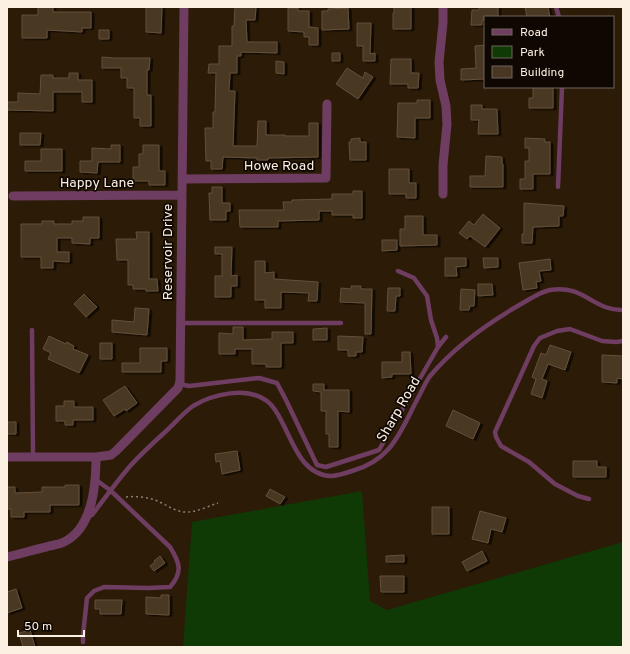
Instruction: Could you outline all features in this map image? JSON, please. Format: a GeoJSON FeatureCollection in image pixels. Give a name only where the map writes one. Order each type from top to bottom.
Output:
{"type":"FeatureCollection","features":[{"type":"Feature","properties":{"kind":"street","name":"Reservoir Drive"},"geometry":{"type":"LineString","coordinates":[[179,384],[181,374],[184,7]]}},
{"type":"Feature","properties":{"kind":"street"},"geometry":{"type":"LineString","coordinates":[[443,7],[439,62],[440,80],[446,106],[447,124],[443,165],[443,194]]}},
{"type":"Feature","properties":{"kind":"street","name":"Howe Road"},"geometry":{"type":"LineString","coordinates":[[182,179],[326,178],[327,104]]}},
{"type":"Feature","properties":{"kind":"street","name":"Happy Lane"},"geometry":{"type":"LineString","coordinates":[[13,196],[182,195]]}},
{"type":"Feature","properties":{"kind":"street"},"geometry":{"type":"LineString","coordinates":[[7,457],[96,457],[111,455],[173,393],[179,384]]}},
{"type":"Feature","properties":{"kind":"street"},"geometry":{"type":"LineString","coordinates":[[7,557],[63,543],[74,536],[87,517],[96,480],[96,457]]}},
{"type":"Feature","properties":{"kind":"lane"},"geometry":{"type":"LineString","coordinates":[[558,187],[562,88]]}},
{"type":"Feature","properties":{"kind":"lane"},"geometry":{"type":"LineString","coordinates":[[398,271],[414,278],[427,296],[438,347]]}},
{"type":"Feature","properties":{"kind":"lane","name":"Sharp Road"},"geometry":{"type":"LineString","coordinates":[[87,517],[92,515],[110,490],[132,464],[192,407],[216,397],[248,393],[259,396],[269,402],[277,412],[301,459],[307,466],[321,474],[332,476],[354,470],[379,459],[392,446],[429,377],[477,332],[495,319],[536,295],[548,290],[569,289],[580,293],[600,305],[608,308],[623,310]]}},
{"type":"Feature","properties":{"kind":"lane"},"geometry":{"type":"LineString","coordinates":[[181,323],[341,323]]}},
{"type":"Feature","properties":{"kind":"lane"},"geometry":{"type":"LineString","coordinates":[[589,500],[555,484],[529,462],[501,446],[495,432],[534,346],[540,338],[557,331],[570,329],[602,341],[623,341]]}},
{"type":"Feature","properties":{"kind":"lane"},"geometry":{"type":"LineString","coordinates":[[32,330],[33,457]]}},
{"type":"Feature","properties":{"kind":"lane"},"geometry":{"type":"LineString","coordinates":[[179,384],[188,386],[259,378],[276,383],[286,400],[317,465],[326,467],[379,450],[438,347],[446,337]]}},
{"type":"Feature","properties":{"kind":"lane"},"geometry":{"type":"LineString","coordinates":[[83,642],[87,598],[94,590],[104,587],[170,587],[176,579],[178,571],[177,558],[170,547],[119,498],[96,480]]}},
{"type":"Feature","properties":{"kind":"path"},"geometry":{"type":"LineString","coordinates":[[119,498],[133,497],[152,499],[184,512],[200,510],[218,503]]}},
{"type":"Feature","properties":{"kind":"green space"},"geometry":{"type":"Polygon","coordinates":[[[362,491],[370,601],[387,610],[623,542],[623,647],[183,647],[192,522],[362,491]]]}},
{"type":"Feature","properties":{"kind":"building"},"geometry":{"type":"Polygon","coordinates":[[[38,7],[53,7],[53,12],[91,12],[91,28],[82,28],[82,32],[47,30],[47,38],[22,38],[22,15],[38,15],[38,7]]]}},
{"type":"Feature","properties":{"kind":"building"},"geometry":{"type":"Polygon","coordinates":[[[146,7],[162,7],[161,33],[146,32],[146,7]]]}},
{"type":"Feature","properties":{"kind":"building"},"geometry":{"type":"Polygon","coordinates":[[[235,7],[256,7],[255,20],[246,20],[247,42],[277,42],[277,53],[241,52],[241,56],[237,56],[237,73],[230,73],[229,91],[235,91],[233,146],[257,146],[258,121],[266,121],[266,135],[285,136],[309,136],[309,123],[318,123],[318,157],[268,158],[268,160],[257,160],[257,158],[223,157],[222,169],[211,169],[211,161],[206,161],[205,128],[213,128],[213,112],[215,112],[216,73],[208,73],[209,64],[219,64],[219,46],[232,46],[232,26],[234,26],[235,7]]]}},
{"type":"Feature","properties":{"kind":"building"},"geometry":{"type":"Polygon","coordinates":[[[394,7],[411,7],[411,29],[393,29],[394,7]]]}},
{"type":"Feature","properties":{"kind":"building"},"geometry":{"type":"Polygon","coordinates":[[[479,7],[498,7],[498,16],[484,16],[482,25],[471,25],[472,10],[479,10],[479,7]]]}},
{"type":"Feature","properties":{"kind":"building"},"geometry":{"type":"Polygon","coordinates":[[[525,7],[548,7],[550,16],[527,16],[525,7]]]}},
{"type":"Feature","properties":{"kind":"building"},"geometry":{"type":"Polygon","coordinates":[[[288,8],[298,8],[298,11],[309,11],[309,27],[318,28],[318,45],[309,45],[309,37],[304,37],[304,32],[288,31],[288,8]]]}},
{"type":"Feature","properties":{"kind":"building"},"geometry":{"type":"Polygon","coordinates":[[[348,8],[349,29],[322,30],[322,11],[328,11],[328,9],[348,8]]]}},
{"type":"Feature","properties":{"kind":"building"},"geometry":{"type":"Polygon","coordinates":[[[357,23],[371,23],[370,54],[375,53],[375,61],[363,61],[363,46],[357,46],[357,23]]]}},
{"type":"Feature","properties":{"kind":"building"},"geometry":{"type":"Polygon","coordinates":[[[99,30],[109,30],[109,39],[99,39],[99,30]]]}},
{"type":"Feature","properties":{"kind":"building"},"geometry":{"type":"Polygon","coordinates":[[[484,45],[484,79],[461,80],[461,69],[476,68],[475,46],[484,45]]]}},
{"type":"Feature","properties":{"kind":"building"},"geometry":{"type":"Polygon","coordinates":[[[332,53],[340,53],[340,61],[332,61],[332,53]]]}},
{"type":"Feature","properties":{"kind":"building"},"geometry":{"type":"Polygon","coordinates":[[[102,57],[150,58],[149,70],[147,70],[147,95],[151,95],[151,126],[140,126],[140,118],[134,118],[134,88],[127,88],[127,78],[121,78],[121,68],[102,68],[102,57]]]}},
{"type":"Feature","properties":{"kind":"building"},"geometry":{"type":"Polygon","coordinates":[[[391,59],[411,59],[411,73],[419,73],[418,88],[408,88],[408,84],[390,84],[391,59]]]}},
{"type":"Feature","properties":{"kind":"building"},"geometry":{"type":"Polygon","coordinates":[[[276,61],[284,62],[284,74],[276,73],[276,61]]]}},
{"type":"Feature","properties":{"kind":"building"},"geometry":{"type":"Polygon","coordinates":[[[347,68],[363,78],[365,72],[373,77],[358,99],[336,84],[347,68]]]}},
{"type":"Feature","properties":{"kind":"building"},"geometry":{"type":"Polygon","coordinates":[[[69,73],[78,73],[78,80],[92,80],[92,102],[82,102],[82,92],[53,92],[53,111],[7,110],[7,102],[18,102],[18,93],[40,94],[41,75],[53,75],[53,78],[69,78],[69,73]]]}},
{"type":"Feature","properties":{"kind":"building"},"geometry":{"type":"Polygon","coordinates":[[[533,88],[553,88],[553,108],[529,108],[529,98],[533,98],[533,88]]]}},
{"type":"Feature","properties":{"kind":"building"},"geometry":{"type":"Polygon","coordinates":[[[417,100],[430,100],[430,118],[415,118],[415,138],[397,137],[398,103],[417,103],[417,100]]]}},
{"type":"Feature","properties":{"kind":"building"},"geometry":{"type":"Polygon","coordinates":[[[471,105],[482,105],[482,109],[497,109],[498,134],[478,134],[479,120],[471,120],[471,105]]]}},
{"type":"Feature","properties":{"kind":"building"},"geometry":{"type":"Polygon","coordinates":[[[20,133],[41,133],[40,145],[20,145],[20,133]]]}},
{"type":"Feature","properties":{"kind":"building"},"geometry":{"type":"Polygon","coordinates":[[[360,138],[360,142],[366,142],[366,160],[350,160],[349,142],[351,142],[351,139],[360,138]]]}},
{"type":"Feature","properties":{"kind":"building"},"geometry":{"type":"Polygon","coordinates":[[[525,138],[545,139],[545,142],[550,142],[550,174],[533,174],[533,189],[520,189],[520,179],[525,179],[525,161],[529,161],[529,148],[525,148],[525,138]]]}},
{"type":"Feature","properties":{"kind":"building"},"geometry":{"type":"Polygon","coordinates":[[[111,145],[120,145],[120,162],[98,162],[97,173],[80,172],[80,161],[92,161],[92,148],[111,149],[111,145]]]}},
{"type":"Feature","properties":{"kind":"building"},"geometry":{"type":"Polygon","coordinates":[[[143,145],[159,145],[159,171],[165,171],[165,185],[149,185],[149,181],[133,181],[133,167],[139,167],[139,154],[143,154],[143,145]]]}},
{"type":"Feature","properties":{"kind":"building"},"geometry":{"type":"Polygon","coordinates":[[[41,149],[62,149],[62,171],[25,171],[25,161],[41,161],[41,149]]]}},
{"type":"Feature","properties":{"kind":"building"},"geometry":{"type":"Polygon","coordinates":[[[486,156],[502,157],[503,187],[470,187],[470,176],[485,176],[486,156]]]}},
{"type":"Feature","properties":{"kind":"building"},"geometry":{"type":"Polygon","coordinates":[[[389,169],[409,169],[409,183],[416,183],[416,198],[406,198],[406,194],[389,194],[389,169]]]}},
{"type":"Feature","properties":{"kind":"building"},"geometry":{"type":"Polygon","coordinates":[[[212,187],[222,187],[222,203],[230,203],[230,211],[226,211],[226,220],[210,220],[209,193],[212,193],[212,187]]]}},
{"type":"Feature","properties":{"kind":"building"},"geometry":{"type":"Polygon","coordinates":[[[353,191],[362,191],[362,218],[353,218],[353,215],[332,215],[332,211],[319,211],[319,220],[278,221],[278,227],[240,227],[239,210],[284,210],[283,202],[292,202],[292,200],[332,199],[332,194],[353,194],[353,191]]]}},
{"type":"Feature","properties":{"kind":"building"},"geometry":{"type":"Polygon","coordinates":[[[524,203],[564,206],[563,216],[559,216],[559,226],[533,227],[532,243],[522,243],[522,234],[524,234],[524,203]]]}},
{"type":"Feature","properties":{"kind":"building"},"geometry":{"type":"Polygon","coordinates":[[[483,214],[500,228],[485,247],[470,236],[467,239],[459,233],[469,221],[474,225],[483,214]]]}},
{"type":"Feature","properties":{"kind":"building"},"geometry":{"type":"Polygon","coordinates":[[[405,216],[423,216],[423,235],[437,235],[437,245],[400,246],[400,229],[405,229],[405,216]]]}},
{"type":"Feature","properties":{"kind":"building"},"geometry":{"type":"Polygon","coordinates":[[[83,217],[99,217],[99,238],[90,238],[90,244],[72,243],[72,238],[57,238],[57,252],[69,252],[69,262],[53,261],[53,268],[41,268],[41,257],[21,257],[21,224],[42,224],[42,221],[54,221],[54,224],[72,224],[72,221],[83,221],[83,217]]]}},
{"type":"Feature","properties":{"kind":"building"},"geometry":{"type":"Polygon","coordinates":[[[136,232],[149,232],[149,279],[157,279],[158,291],[133,289],[133,285],[128,285],[128,260],[117,260],[116,239],[137,239],[136,232]]]}},
{"type":"Feature","properties":{"kind":"building"},"geometry":{"type":"Polygon","coordinates":[[[382,240],[397,240],[397,250],[382,251],[382,240]]]}},
{"type":"Feature","properties":{"kind":"building"},"geometry":{"type":"Polygon","coordinates":[[[215,247],[232,247],[231,276],[237,275],[237,286],[231,286],[231,297],[215,297],[215,276],[222,276],[222,254],[215,254],[215,247]]]}},
{"type":"Feature","properties":{"kind":"building"},"geometry":{"type":"Polygon","coordinates":[[[445,258],[466,258],[466,266],[456,267],[457,276],[445,276],[445,258]]]}},
{"type":"Feature","properties":{"kind":"building"},"geometry":{"type":"Polygon","coordinates":[[[483,258],[498,258],[498,267],[484,268],[483,258]]]}},
{"type":"Feature","properties":{"kind":"building"},"geometry":{"type":"Polygon","coordinates":[[[550,259],[551,270],[539,271],[541,281],[536,282],[537,288],[523,290],[519,263],[550,259]]]}},
{"type":"Feature","properties":{"kind":"building"},"geometry":{"type":"Polygon","coordinates":[[[255,261],[265,261],[265,273],[274,272],[274,279],[318,282],[317,301],[308,301],[309,293],[281,292],[281,308],[265,308],[265,300],[255,300],[255,261]]]}},
{"type":"Feature","properties":{"kind":"building"},"geometry":{"type":"Polygon","coordinates":[[[478,284],[492,284],[493,295],[478,296],[478,284]]]}},
{"type":"Feature","properties":{"kind":"building"},"geometry":{"type":"Polygon","coordinates":[[[351,286],[361,286],[361,289],[372,289],[371,334],[365,334],[365,303],[340,302],[341,288],[351,289],[351,286]]]}},
{"type":"Feature","properties":{"kind":"building"},"geometry":{"type":"Polygon","coordinates":[[[388,288],[400,288],[400,296],[396,296],[395,311],[387,311],[388,288]]]}},
{"type":"Feature","properties":{"kind":"building"},"geometry":{"type":"Polygon","coordinates":[[[461,289],[475,290],[474,306],[470,306],[469,310],[460,310],[461,289]]]}},
{"type":"Feature","properties":{"kind":"building"},"geometry":{"type":"Polygon","coordinates":[[[84,294],[97,307],[86,317],[74,304],[84,294]]]}},
{"type":"Feature","properties":{"kind":"building"},"geometry":{"type":"Polygon","coordinates":[[[135,308],[149,309],[147,335],[112,332],[112,320],[134,322],[135,308]]]}},
{"type":"Feature","properties":{"kind":"building"},"geometry":{"type":"Polygon","coordinates":[[[233,327],[243,327],[243,340],[272,339],[272,332],[293,332],[293,343],[281,343],[281,367],[266,367],[266,364],[252,364],[252,349],[235,349],[235,354],[219,354],[219,333],[233,334],[233,327]]]}},
{"type":"Feature","properties":{"kind":"building"},"geometry":{"type":"Polygon","coordinates":[[[327,328],[327,340],[313,340],[313,329],[327,328]]]}},
{"type":"Feature","properties":{"kind":"building"},"geometry":{"type":"Polygon","coordinates":[[[49,336],[66,344],[67,342],[74,346],[73,349],[88,355],[79,373],[48,359],[51,353],[43,349],[49,336]]]}},
{"type":"Feature","properties":{"kind":"building"},"geometry":{"type":"Polygon","coordinates":[[[338,336],[363,337],[362,352],[356,352],[356,356],[348,356],[348,350],[338,350],[338,336]]]}},
{"type":"Feature","properties":{"kind":"building"},"geometry":{"type":"Polygon","coordinates":[[[100,343],[112,343],[112,359],[100,359],[100,343]]]}},
{"type":"Feature","properties":{"kind":"building"},"geometry":{"type":"Polygon","coordinates":[[[550,345],[571,352],[565,370],[548,364],[542,379],[547,381],[542,398],[531,394],[536,379],[532,377],[541,353],[546,355],[550,345]]]}},
{"type":"Feature","properties":{"kind":"building"},"geometry":{"type":"Polygon","coordinates":[[[140,348],[167,348],[167,361],[161,361],[161,372],[122,372],[122,363],[140,363],[140,348]]]}},
{"type":"Feature","properties":{"kind":"building"},"geometry":{"type":"Polygon","coordinates":[[[402,352],[410,352],[411,374],[392,374],[392,377],[382,378],[382,362],[402,362],[402,352]]]}},
{"type":"Feature","properties":{"kind":"building"},"geometry":{"type":"Polygon","coordinates":[[[602,355],[623,356],[623,379],[617,378],[617,383],[602,382],[602,355]]]}},
{"type":"Feature","properties":{"kind":"building"},"geometry":{"type":"Polygon","coordinates":[[[313,384],[324,384],[324,390],[349,390],[349,412],[338,411],[338,447],[329,447],[329,434],[326,434],[326,411],[321,411],[321,392],[313,391],[313,384]]]}},
{"type":"Feature","properties":{"kind":"building"},"geometry":{"type":"Polygon","coordinates":[[[125,386],[137,403],[126,411],[125,409],[114,416],[103,400],[125,386]]]}},
{"type":"Feature","properties":{"kind":"building"},"geometry":{"type":"Polygon","coordinates":[[[64,401],[74,401],[74,407],[93,407],[93,420],[73,420],[73,425],[65,425],[65,421],[56,421],[56,406],[64,406],[64,401]]]}},
{"type":"Feature","properties":{"kind":"building"},"geometry":{"type":"Polygon","coordinates":[[[453,410],[480,423],[473,439],[446,426],[453,410]]]}},
{"type":"Feature","properties":{"kind":"building"},"geometry":{"type":"Polygon","coordinates":[[[7,422],[16,422],[16,434],[7,434],[7,422]]]}},
{"type":"Feature","properties":{"kind":"building"},"geometry":{"type":"Polygon","coordinates":[[[237,451],[240,470],[222,474],[220,461],[216,462],[215,454],[237,451]]]}},
{"type":"Feature","properties":{"kind":"building"},"geometry":{"type":"Polygon","coordinates":[[[573,461],[597,461],[597,467],[606,467],[606,477],[573,477],[573,461]]]}},
{"type":"Feature","properties":{"kind":"building"},"geometry":{"type":"Polygon","coordinates":[[[65,485],[79,485],[79,505],[50,505],[50,512],[24,512],[24,517],[11,517],[11,509],[7,509],[7,487],[15,487],[15,493],[42,492],[42,487],[65,487],[65,485]]]}},
{"type":"Feature","properties":{"kind":"building"},"geometry":{"type":"Polygon","coordinates":[[[270,489],[285,497],[280,504],[266,496],[270,489]]]}},
{"type":"Feature","properties":{"kind":"building"},"geometry":{"type":"Polygon","coordinates":[[[432,507],[449,507],[449,534],[432,534],[432,507]]]}},
{"type":"Feature","properties":{"kind":"building"},"geometry":{"type":"Polygon","coordinates":[[[480,511],[506,518],[502,532],[491,529],[488,543],[472,539],[480,511]]]}},
{"type":"Feature","properties":{"kind":"building"},"geometry":{"type":"Polygon","coordinates":[[[482,551],[487,561],[467,571],[462,562],[482,551]]]}},
{"type":"Feature","properties":{"kind":"building"},"geometry":{"type":"Polygon","coordinates":[[[404,555],[404,562],[386,562],[386,556],[404,555]]]}},
{"type":"Feature","properties":{"kind":"building"},"geometry":{"type":"Polygon","coordinates":[[[160,556],[165,563],[154,571],[150,566],[160,556]]]}},
{"type":"Feature","properties":{"kind":"building"},"geometry":{"type":"Polygon","coordinates":[[[380,576],[404,576],[404,592],[381,592],[380,576]]]}},
{"type":"Feature","properties":{"kind":"building"},"geometry":{"type":"Polygon","coordinates":[[[16,589],[22,608],[7,613],[7,592],[16,589]]]}},
{"type":"Feature","properties":{"kind":"building"},"geometry":{"type":"Polygon","coordinates":[[[161,595],[169,595],[169,615],[146,614],[146,597],[161,598],[161,595]]]}},
{"type":"Feature","properties":{"kind":"building"},"geometry":{"type":"Polygon","coordinates":[[[95,600],[122,600],[121,614],[100,614],[100,609],[95,609],[95,600]]]}},
{"type":"Feature","properties":{"kind":"building"},"geometry":{"type":"Polygon","coordinates":[[[30,630],[35,647],[23,647],[19,633],[30,630]]]}}]}
